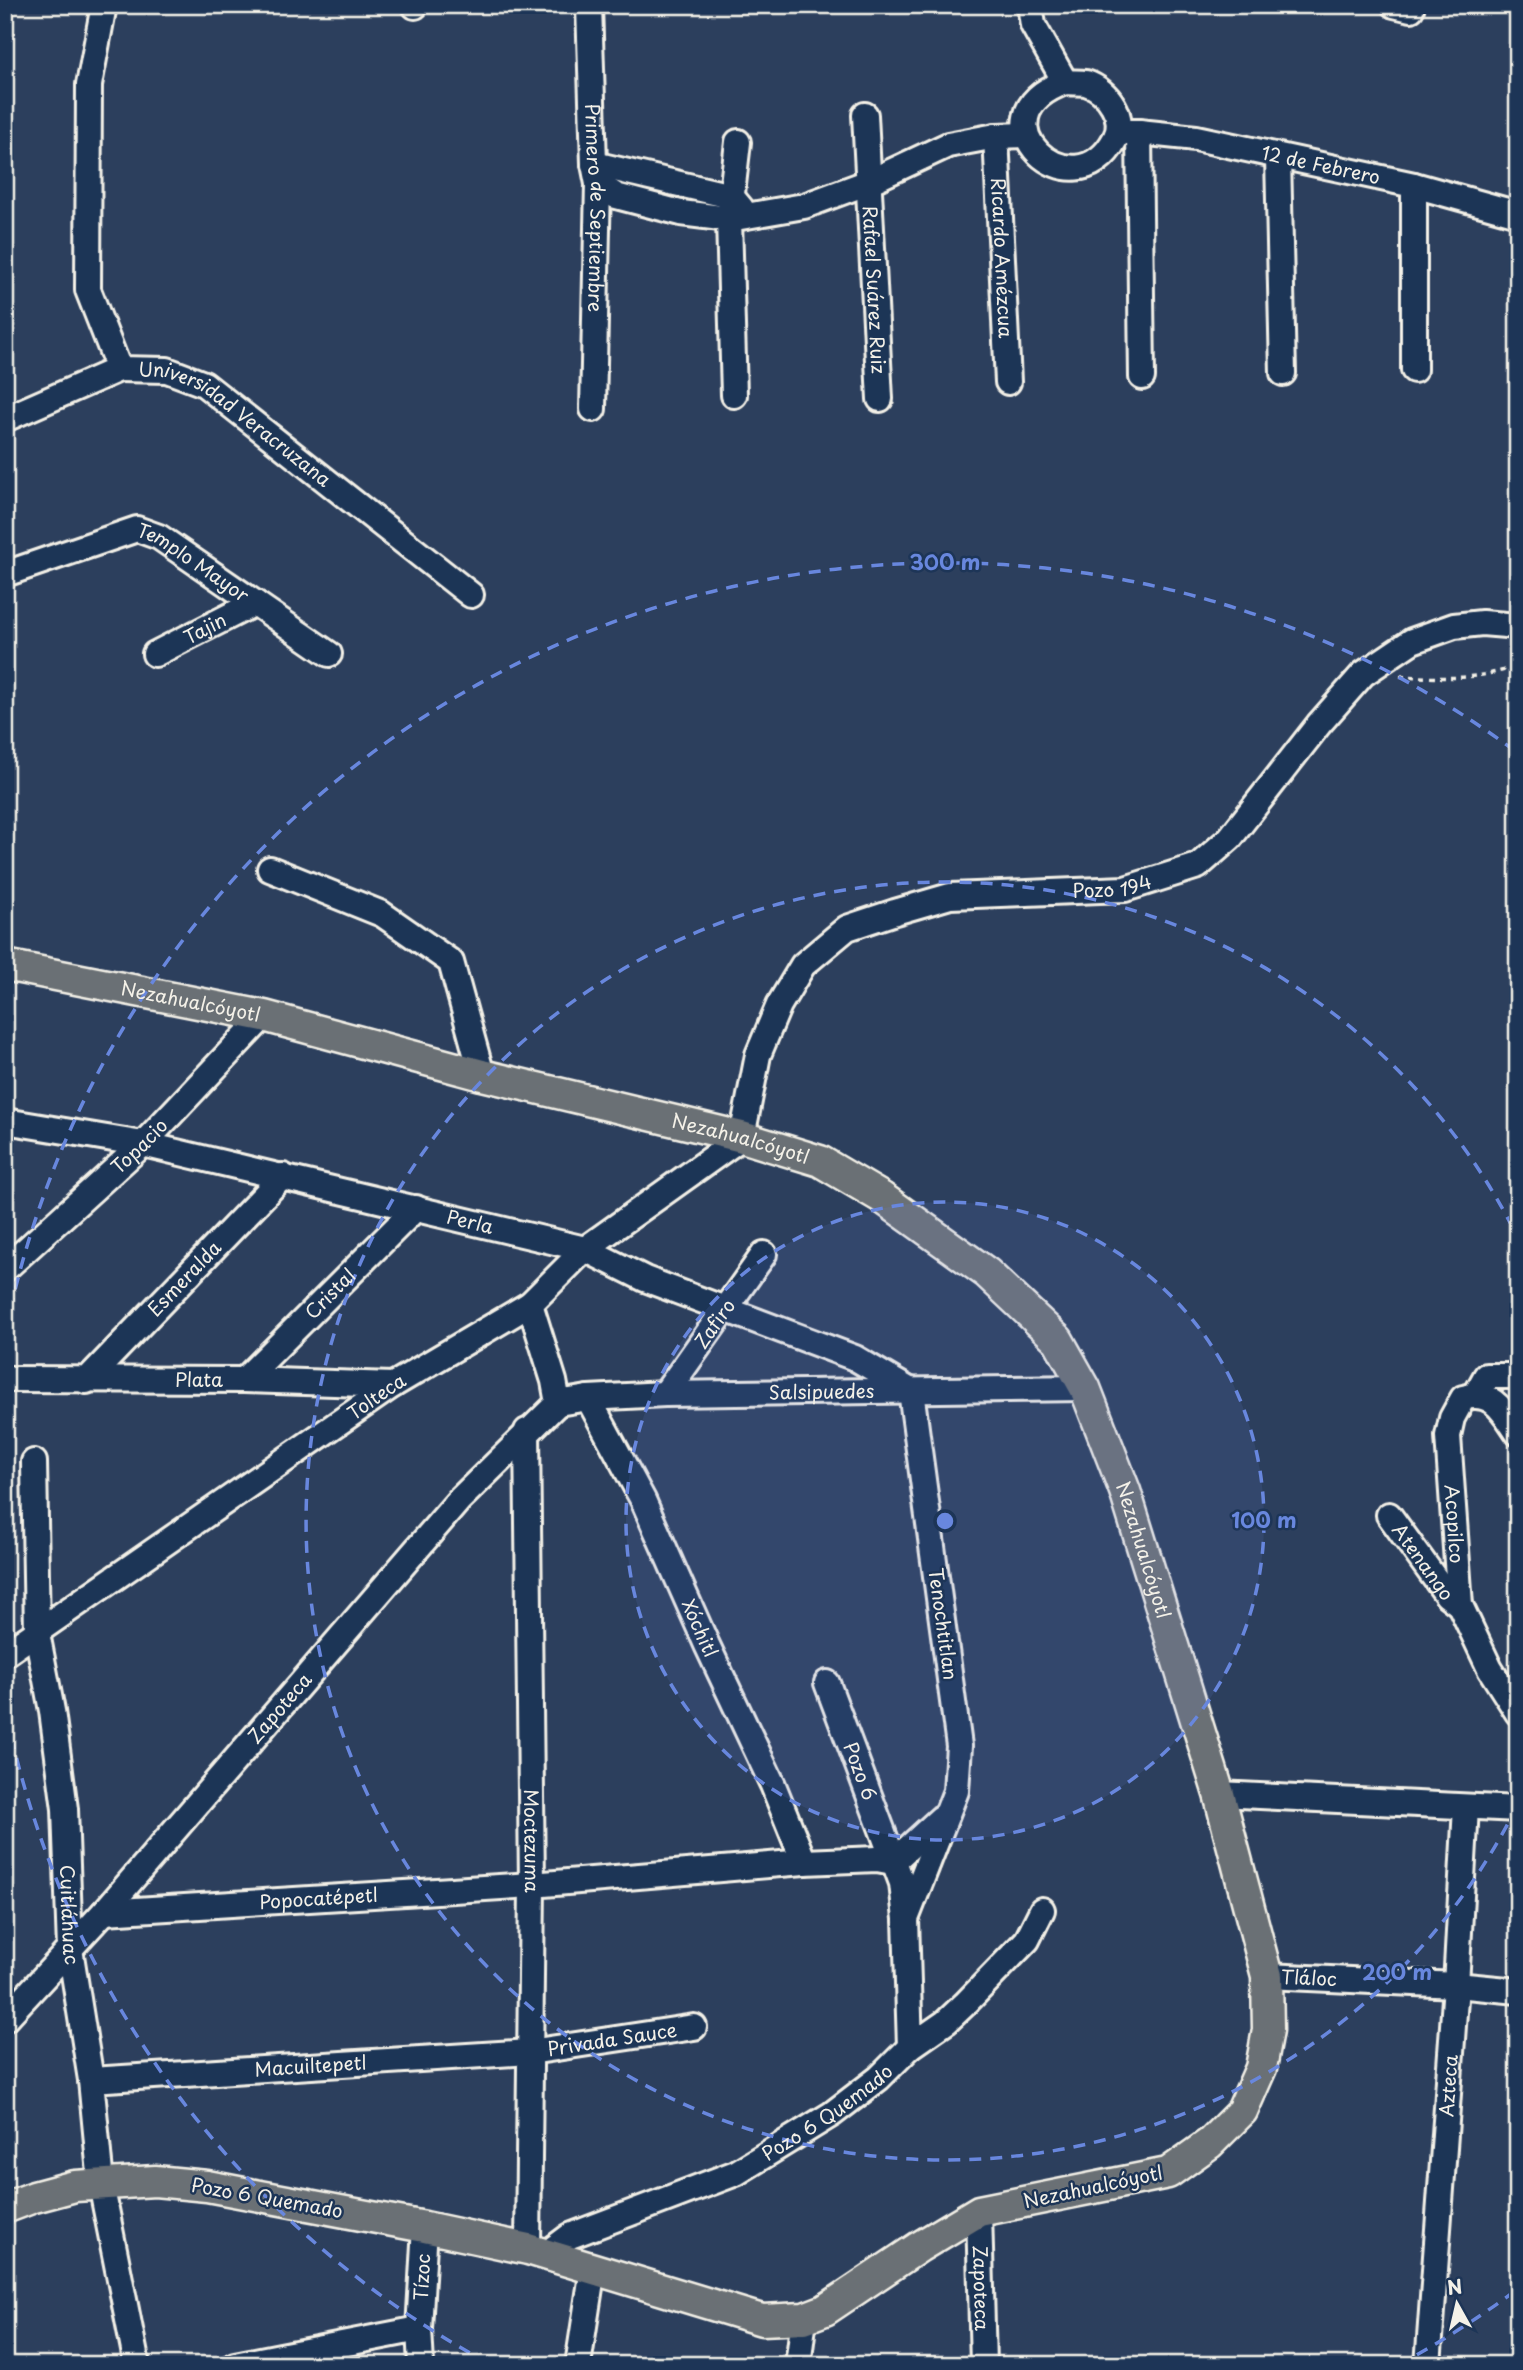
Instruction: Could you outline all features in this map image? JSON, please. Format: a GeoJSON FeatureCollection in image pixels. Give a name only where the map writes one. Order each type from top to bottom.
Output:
{"type":"FeatureCollection","features":[{"type":"Feature","properties":{"kind":"main road","name":"Nezahualcóyotl"},"geometry":{"type":"LineString","coordinates":[[5,965],[264,1016],[482,1075],[742,1137],[820,1161],[881,1197],[987,1273],[1058,1340],[1085,1388],[1125,1491],[1219,1794],[1267,1976],[1268,2030],[1261,2068],[1242,2111],[1210,2143],[1168,2173],[979,2211],[919,2247],[825,2310],[804,2318],[762,2320],[537,2252]]}},
{"type":"Feature","properties":{"kind":"main road","name":"Pozo 6 Quemado"},"geometry":{"type":"LineString","coordinates":[[5,2208],[75,2186],[155,2181],[207,2186],[425,2227],[537,2252]]}},
{"type":"Feature","properties":{"kind":"street","name":"Universidad Veracruzana"},"geometry":{"type":"LineString","coordinates":[[104,5],[89,85],[88,290],[119,369],[167,370],[204,384],[471,595]]}},
{"type":"Feature","properties":{"kind":"street","name":"Primero de Septiembre"},"geometry":{"type":"LineString","coordinates":[[589,5],[596,174],[593,409]]}},
{"type":"Feature","properties":{"kind":"street"},"geometry":{"type":"LineString","coordinates":[[1030,5],[1033,25],[1065,82]]}},
{"type":"Feature","properties":{"kind":"street"},"geometry":{"type":"LineString","coordinates":[[1129,132],[1093,163],[1073,168],[1053,165],[1036,153],[1025,135],[1025,122],[1032,103],[1046,89],[1065,82],[1086,83],[1105,94],[1129,132],[1142,377]]}},
{"type":"Feature","properties":{"kind":"street","name":"Rafael Suárez Ruiz"},"geometry":{"type":"LineString","coordinates":[[865,115],[880,399]]}},
{"type":"Feature","properties":{"kind":"street","name":"12 de Febrero"},"geometry":{"type":"LineString","coordinates":[[1129,132],[1196,138],[1413,185],[1518,214]]}},
{"type":"Feature","properties":{"kind":"street"},"geometry":{"type":"LineString","coordinates":[[596,174],[736,210],[804,206],[869,182],[948,145],[996,136],[1025,135]]}},
{"type":"Feature","properties":{"kind":"street","name":"Ricardo Amézcua"},"geometry":{"type":"LineString","coordinates":[[996,136],[1008,382]]}},
{"type":"Feature","properties":{"kind":"street"},"geometry":{"type":"LineString","coordinates":[[734,395],[738,142]]}},
{"type":"Feature","properties":{"kind":"street"},"geometry":{"type":"LineString","coordinates":[[1278,157],[1283,373]]}},
{"type":"Feature","properties":{"kind":"street"},"geometry":{"type":"LineString","coordinates":[[1413,185],[1414,370]]}},
{"type":"Feature","properties":{"kind":"street"},"geometry":{"type":"LineString","coordinates":[[5,419],[119,369]]}},
{"type":"Feature","properties":{"kind":"street","name":"Templo Mayor"},"geometry":{"type":"LineString","coordinates":[[5,574],[137,529],[159,537],[328,654]]}},
{"type":"Feature","properties":{"kind":"street","name":"Tajin"},"geometry":{"type":"LineString","coordinates":[[155,654],[255,603]]}},
{"type":"Feature","properties":{"kind":"street","name":"Pozo 194"},"geometry":{"type":"LineString","coordinates":[[742,1137],[758,1055],[779,1004],[803,965],[847,928],[950,896],[1125,889],[1198,866],[1230,838],[1319,724],[1363,674],[1412,641],[1454,626],[1482,623],[1518,626]]}},
{"type":"Feature","properties":{"kind":"street"},"geometry":{"type":"LineString","coordinates":[[270,869],[382,914],[451,962],[482,1075]]}},
{"type":"Feature","properties":{"kind":"street","name":"Topacio"},"geometry":{"type":"LineString","coordinates":[[6,1268],[144,1143],[264,1016]]}},
{"type":"Feature","properties":{"kind":"street","name":"Perla"},"geometry":{"type":"LineString","coordinates":[[5,1121],[144,1143],[585,1249],[646,1279],[855,1358],[911,1391]]}},
{"type":"Feature","properties":{"kind":"street","name":"Tolteca"},"geometry":{"type":"LineString","coordinates":[[5,1654],[393,1385],[530,1304],[585,1249],[742,1137]]}},
{"type":"Feature","properties":{"kind":"street","name":"Esmeralda"},"geometry":{"type":"LineString","coordinates":[[86,1381],[283,1177]]}},
{"type":"Feature","properties":{"kind":"street","name":"Cristal"},"geometry":{"type":"LineString","coordinates":[[244,1380],[416,1208]]}},
{"type":"Feature","properties":{"kind":"street","name":"Zafiro"},"geometry":{"type":"LineString","coordinates":[[665,1394],[764,1254]]}},
{"type":"Feature","properties":{"kind":"street"},"geometry":{"type":"LineString","coordinates":[[530,1304],[554,1381],[558,1403]]}},
{"type":"Feature","properties":{"kind":"street"},"geometry":{"type":"LineString","coordinates":[[1518,1376],[1486,1376],[1476,1394],[1492,1400],[1518,1433]]}},
{"type":"Feature","properties":{"kind":"street","name":"Plata"},"geometry":{"type":"LineString","coordinates":[[5,1380],[244,1380],[393,1385]]}},
{"type":"Feature","properties":{"kind":"street","name":"Salsipuedes"},"geometry":{"type":"LineString","coordinates":[[558,1403],[588,1398],[665,1394],[1085,1388]]}},
{"type":"Feature","properties":{"kind":"street","name":"Tenochtitlan"},"geometry":{"type":"LineString","coordinates":[[906,1919],[956,1791],[959,1746],[911,1391]]}},
{"type":"Feature","properties":{"kind":"street","name":"Acopilco"},"geometry":{"type":"LineString","coordinates":[[1476,1394],[1463,1398],[1452,1418],[1448,1436],[1460,1605],[1490,1669],[1518,1713]]}},
{"type":"Feature","properties":{"kind":"street","name":"Xóchitl"},"geometry":{"type":"LineString","coordinates":[[588,1398],[643,1500],[773,1785],[804,1862]]}},
{"type":"Feature","properties":{"kind":"street","name":"Zapoteca"},"geometry":{"type":"LineString","coordinates":[[5,2019],[104,1912],[459,1500],[558,1403]]}},
{"type":"Feature","properties":{"kind":"street","name":"Moctezuma"},"geometry":{"type":"LineString","coordinates":[[527,1431],[532,1885],[530,2052],[537,2252]]}},
{"type":"Feature","properties":{"kind":"street","name":"Cuitláhuac"},"geometry":{"type":"LineString","coordinates":[[34,1462],[37,1633],[52,1712],[65,1809],[70,1949],[91,2080],[101,2184],[137,2365]]}},
{"type":"Feature","properties":{"kind":"street","name":"Atenango"},"geometry":{"type":"LineString","coordinates":[[1389,1515],[1447,1595],[1460,1605]]}},
{"type":"Feature","properties":{"kind":"street","name":"Pozo 6"},"geometry":{"type":"LineString","coordinates":[[827,1682],[902,1883],[906,1919]]}},
{"type":"Feature","properties":{"kind":"street"},"geometry":{"type":"LineString","coordinates":[[1219,1794],[1518,1809]]}},
{"type":"Feature","properties":{"kind":"street","name":"Azteca"},"geometry":{"type":"LineString","coordinates":[[1429,2365],[1466,1807]]}},
{"type":"Feature","properties":{"kind":"street"},"geometry":{"type":"LineString","coordinates":[[532,1885],[804,1862],[877,1859],[893,1862],[947,1813]]}},
{"type":"Feature","properties":{"kind":"street","name":"Popocatépetl"},"geometry":{"type":"LineString","coordinates":[[104,1912],[532,1885]]}},
{"type":"Feature","properties":{"kind":"street","name":"Pozo 6 Quemado"},"geometry":{"type":"LineString","coordinates":[[537,2252],[570,2236],[736,2173],[832,2114],[956,2013],[1027,1940],[1042,1910]]}},
{"type":"Feature","properties":{"kind":"street","name":"Pozo 6 Quemado"},"geometry":{"type":"LineString","coordinates":[[906,1919],[911,2047]]}},
{"type":"Feature","properties":{"kind":"street","name":"Tláloc"},"geometry":{"type":"LineString","coordinates":[[1267,1976],[1456,1985],[1518,1992]]}},
{"type":"Feature","properties":{"kind":"street","name":"Privada Sauce"},"geometry":{"type":"LineString","coordinates":[[530,2052],[694,2027]]}},
{"type":"Feature","properties":{"kind":"street","name":"Macuiltepetl"},"geometry":{"type":"LineString","coordinates":[[91,2080],[530,2052]]}},
{"type":"Feature","properties":{"kind":"street","name":"Zapoteca"},"geometry":{"type":"LineString","coordinates":[[979,2211],[983,2365]]}},
{"type":"Feature","properties":{"kind":"street","name":"Tízoc"},"geometry":{"type":"LineString","coordinates":[[421,2365],[419,2329],[425,2227]]}},
{"type":"Feature","properties":{"kind":"street"},"geometry":{"type":"LineString","coordinates":[[578,2365],[593,2268]]}},
{"type":"Feature","properties":{"kind":"street"},"geometry":{"type":"LineString","coordinates":[[798,2365],[804,2318]]}},
{"type":"Feature","properties":{"kind":"street","name":"Tízoc"},"geometry":{"type":"LineString","coordinates":[[235,2365],[419,2329]]}},
{"type":"Feature","properties":{"kind":"path"},"geometry":{"type":"LineString","coordinates":[[1363,674],[1441,678],[1499,673],[1518,665]]}}]}
